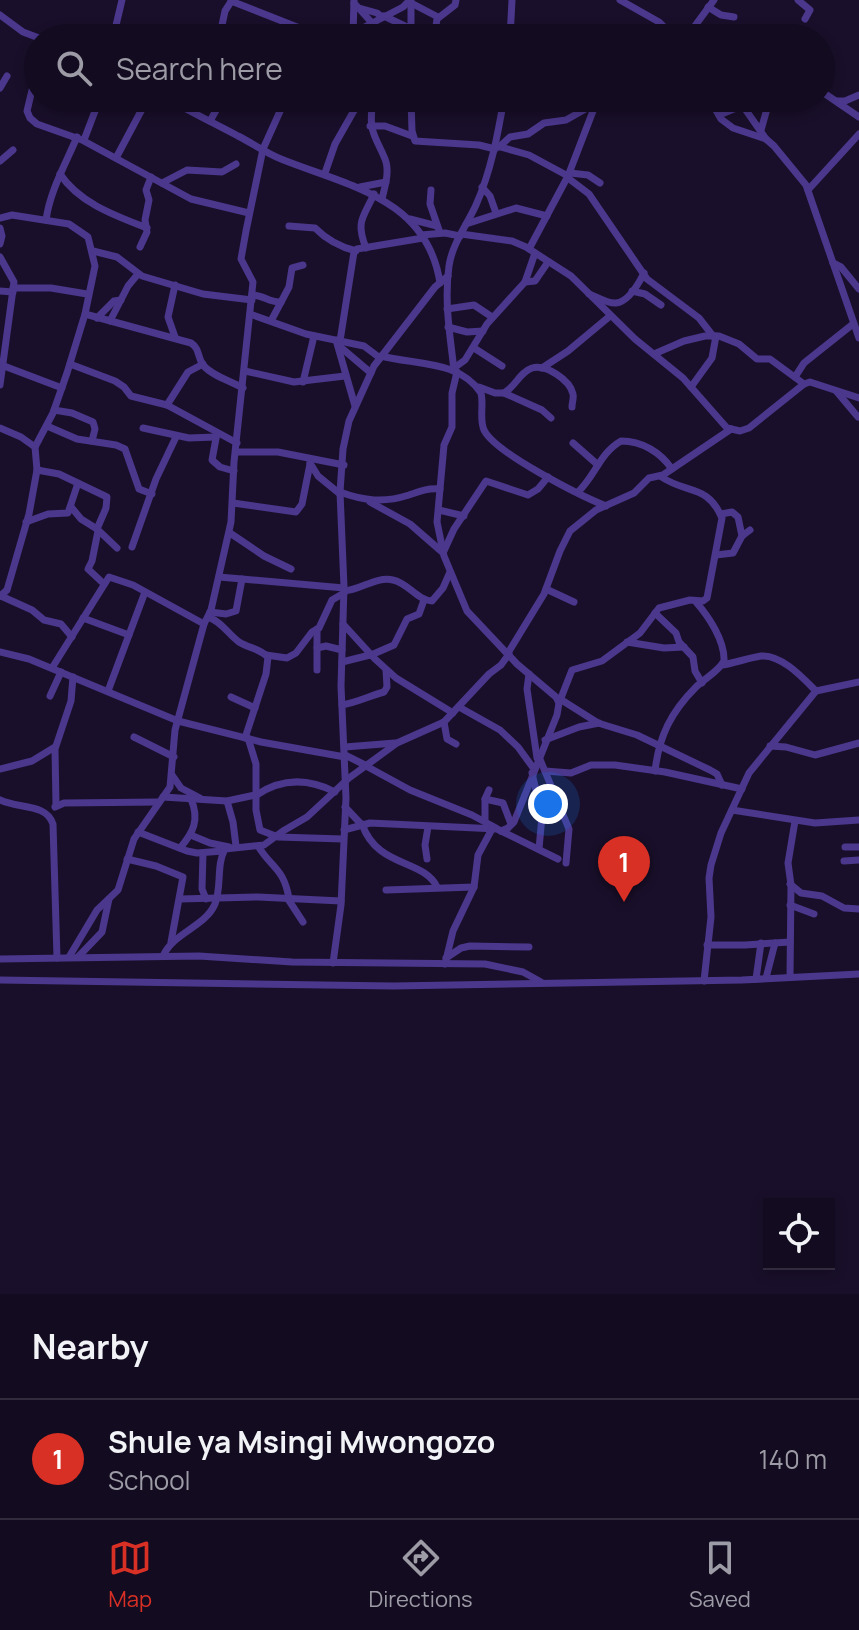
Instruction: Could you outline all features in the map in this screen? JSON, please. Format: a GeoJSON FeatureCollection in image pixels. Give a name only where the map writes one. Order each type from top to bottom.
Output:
{"type":"FeatureCollection","features":[{"type":"Feature","properties":{"kind":"street"},"geometry":{"type":"LineString","coordinates":[[116,24],[122,0]]}},
{"type":"Feature","properties":{"kind":"street"},"geometry":{"type":"LineString","coordinates":[[437,24],[438,17],[455,5],[456,0]]}},
{"type":"Feature","properties":{"kind":"street"},"geometry":{"type":"LineString","coordinates":[[511,24],[512,0]]}},
{"type":"Feature","properties":{"kind":"street"},"geometry":{"type":"LineString","coordinates":[[620,0],[661,24]]}},
{"type":"Feature","properties":{"kind":"street"},"geometry":{"type":"LineString","coordinates":[[798,0],[810,10],[805,19]]}},
{"type":"Feature","properties":{"kind":"street"},"geometry":{"type":"LineString","coordinates":[[222,24],[229,1],[285,24]]}},
{"type":"Feature","properties":{"kind":"street"},"geometry":{"type":"LineString","coordinates":[[411,1],[438,17]]}},
{"type":"Feature","properties":{"kind":"street"},"geometry":{"type":"LineString","coordinates":[[356,3],[373,24],[411,1]]}},
{"type":"Feature","properties":{"kind":"street"},"geometry":{"type":"LineString","coordinates":[[411,1],[411,24]]}},
{"type":"Feature","properties":{"kind":"street"},"geometry":{"type":"LineString","coordinates":[[356,3],[395,24]]}},
{"type":"Feature","properties":{"kind":"street"},"geometry":{"type":"LineString","coordinates":[[354,24],[356,3]]}},
{"type":"Feature","properties":{"kind":"street"},"geometry":{"type":"LineString","coordinates":[[696,24],[711,4],[725,17],[734,17]]}},
{"type":"Feature","properties":{"kind":"street"},"geometry":{"type":"LineString","coordinates":[[0,15],[24,32]]}},
{"type":"Feature","properties":{"kind":"street"},"geometry":{"type":"LineString","coordinates":[[0,88],[7,76]]}},
{"type":"Feature","properties":{"kind":"street"},"geometry":{"type":"LineString","coordinates":[[835,101],[845,101],[859,95]]}},
{"type":"Feature","properties":{"kind":"street"},"geometry":{"type":"LineString","coordinates":[[835,101],[859,117]]}},
{"type":"Feature","properties":{"kind":"street"},"geometry":{"type":"LineString","coordinates":[[30,112],[30,118],[37,124],[80,139],[202,203],[249,213]]}},
{"type":"Feature","properties":{"kind":"street"},"geometry":{"type":"LineString","coordinates":[[46,220],[48,204],[60,174],[93,112]]}},
{"type":"Feature","properties":{"kind":"street"},"geometry":{"type":"LineString","coordinates":[[116,158],[141,112]]}},
{"type":"Feature","properties":{"kind":"street"},"geometry":{"type":"LineString","coordinates":[[193,112],[279,158],[325,173],[378,197],[408,219],[422,236],[436,261],[440,283]]}},
{"type":"Feature","properties":{"kind":"street"},"geometry":{"type":"LineString","coordinates":[[210,121],[215,112]]}},
{"type":"Feature","properties":{"kind":"street"},"geometry":{"type":"LineString","coordinates":[[74,957],[97,910],[122,882],[138,832],[170,787],[178,721],[230,533],[252,298],[251,274],[241,259],[263,149],[278,112]]}},
{"type":"Feature","properties":{"kind":"street"},"geometry":{"type":"LineString","coordinates":[[325,173],[335,144],[352,112]]}},
{"type":"Feature","properties":{"kind":"street"},"geometry":{"type":"LineString","coordinates":[[366,248],[361,216],[378,197],[386,182],[386,160],[370,126],[372,112]]}},
{"type":"Feature","properties":{"kind":"street"},"geometry":{"type":"LineString","coordinates":[[411,112],[412,136]]}},
{"type":"Feature","properties":{"kind":"street"},"geometry":{"type":"LineString","coordinates":[[502,112],[496,147],[468,224],[449,264],[448,327],[455,370],[452,427],[444,445],[440,489],[438,530],[442,552],[467,611],[559,701],[599,723],[637,735],[715,772],[722,785]]}},
{"type":"Feature","properties":{"kind":"street"},"geometry":{"type":"LineString","coordinates":[[496,147],[510,137],[528,134],[544,123],[566,120],[578,112]]}},
{"type":"Feature","properties":{"kind":"street"},"geometry":{"type":"LineString","coordinates":[[455,370],[475,346],[492,317],[525,282],[532,251],[569,176],[593,112]]}},
{"type":"Feature","properties":{"kind":"street"},"geometry":{"type":"LineString","coordinates":[[717,112],[733,128],[768,140]]}},
{"type":"Feature","properties":{"kind":"street"},"geometry":{"type":"LineString","coordinates":[[719,115],[727,112]]}},
{"type":"Feature","properties":{"kind":"street"},"geometry":{"type":"LineString","coordinates":[[747,112],[808,190],[859,338]]}},
{"type":"Feature","properties":{"kind":"street"},"geometry":{"type":"LineString","coordinates":[[761,131],[766,112]]}},
{"type":"Feature","properties":{"kind":"street"},"geometry":{"type":"LineString","coordinates":[[370,126],[385,126],[412,136],[418,143],[479,145],[529,155],[569,176],[589,194],[644,273],[699,318],[715,336],[712,358],[691,387]]}},
{"type":"Feature","properties":{"kind":"street"},"geometry":{"type":"LineString","coordinates":[[808,190],[859,134]]}},
{"type":"Feature","properties":{"kind":"street"},"geometry":{"type":"LineString","coordinates":[[0,161],[13,150]]}},
{"type":"Feature","properties":{"kind":"street"},"geometry":{"type":"LineString","coordinates":[[162,183],[187,170],[222,172],[236,164]]}},
{"type":"Feature","properties":{"kind":"street"},"geometry":{"type":"LineString","coordinates":[[60,174],[81,197],[147,228]]}},
{"type":"Feature","properties":{"kind":"street"},"geometry":{"type":"LineString","coordinates":[[569,176],[588,175],[600,183]]}},
{"type":"Feature","properties":{"kind":"street"},"geometry":{"type":"LineString","coordinates":[[140,247],[147,228],[145,220],[149,200],[146,190],[151,177]]}},
{"type":"Feature","properties":{"kind":"street"},"geometry":{"type":"LineString","coordinates":[[360,187],[386,182]]}},
{"type":"Feature","properties":{"kind":"street"},"geometry":{"type":"LineString","coordinates":[[482,187],[490,196],[496,213]]}},
{"type":"Feature","properties":{"kind":"street"},"geometry":{"type":"LineString","coordinates":[[431,190],[430,204],[439,229]]}},
{"type":"Feature","properties":{"kind":"street"},"geometry":{"type":"LineString","coordinates":[[468,224],[516,208],[547,216]]}},
{"type":"Feature","properties":{"kind":"street"},"geometry":{"type":"LineString","coordinates":[[0,218],[12,215],[69,224],[88,237],[93,251],[95,272],[87,294],[85,314],[54,410],[35,447],[37,470],[26,522],[7,590],[0,596],[32,610],[44,620],[61,624],[72,637]]}},
{"type":"Feature","properties":{"kind":"street"},"geometry":{"type":"LineString","coordinates":[[408,219],[461,235],[512,241],[571,276],[610,316],[691,387],[731,429],[740,431],[749,428],[804,384],[815,383],[859,398]]}},
{"type":"Feature","properties":{"kind":"street"},"geometry":{"type":"LineString","coordinates":[[468,224],[474,236]]}},
{"type":"Feature","properties":{"kind":"street"},"geometry":{"type":"LineString","coordinates":[[289,226],[315,228],[343,247],[356,251],[422,236],[439,229]]}},
{"type":"Feature","properties":{"kind":"street"},"geometry":{"type":"LineString","coordinates":[[0,228],[0,244]]}},
{"type":"Feature","properties":{"kind":"street"},"geometry":{"type":"LineString","coordinates":[[93,251],[117,257],[138,274],[203,294],[252,298],[259,295],[270,302],[281,302]]}},
{"type":"Feature","properties":{"kind":"street"},"geometry":{"type":"LineString","coordinates":[[355,406],[338,342],[351,260],[356,251]]}},
{"type":"Feature","properties":{"kind":"street"},"geometry":{"type":"LineString","coordinates":[[0,257],[14,282],[0,385]]}},
{"type":"Feature","properties":{"kind":"street"},"geometry":{"type":"LineString","coordinates":[[525,282],[535,281],[548,262]]}},
{"type":"Feature","properties":{"kind":"street"},"geometry":{"type":"LineString","coordinates":[[833,263],[841,267],[859,289]]}},
{"type":"Feature","properties":{"kind":"street"},"geometry":{"type":"LineString","coordinates":[[271,321],[289,287],[292,268],[303,265]]}},
{"type":"Feature","properties":{"kind":"street"},"geometry":{"type":"LineString","coordinates":[[587,293],[615,304],[632,291],[644,273]]}},
{"type":"Feature","properties":{"kind":"street"},"geometry":{"type":"LineString","coordinates":[[110,321],[128,286],[138,274]]}},
{"type":"Feature","properties":{"kind":"street"},"geometry":{"type":"LineString","coordinates":[[333,963],[341,901],[345,807],[342,705],[344,591],[340,493],[343,449],[355,406],[380,357],[448,276]]}},
{"type":"Feature","properties":{"kind":"street"},"geometry":{"type":"LineString","coordinates":[[166,335],[175,285]]}},
{"type":"Feature","properties":{"kind":"street"},"geometry":{"type":"LineString","coordinates":[[0,291],[51,288],[87,294]]}},
{"type":"Feature","properties":{"kind":"street"},"geometry":{"type":"LineString","coordinates":[[632,291],[645,294],[661,305]]}},
{"type":"Feature","properties":{"kind":"street"},"geometry":{"type":"LineString","coordinates":[[97,318],[114,301],[121,300]]}},
{"type":"Feature","properties":{"kind":"street"},"geometry":{"type":"LineString","coordinates":[[447,309],[474,305],[492,317]]}},
{"type":"Feature","properties":{"kind":"street"},"geometry":{"type":"LineString","coordinates":[[85,314],[195,345],[203,364],[243,388]]}},
{"type":"Feature","properties":{"kind":"street"},"geometry":{"type":"LineString","coordinates":[[250,314],[314,336],[367,347],[380,357],[455,370],[477,386],[504,393],[542,410],[551,418]]}},
{"type":"Feature","properties":{"kind":"street"},"geometry":{"type":"LineString","coordinates":[[542,368],[610,316]]}},
{"type":"Feature","properties":{"kind":"street"},"geometry":{"type":"LineString","coordinates":[[168,321],[175,337]]}},
{"type":"Feature","properties":{"kind":"street"},"geometry":{"type":"LineString","coordinates":[[795,377],[804,363],[856,325]]}},
{"type":"Feature","properties":{"kind":"street"},"geometry":{"type":"LineString","coordinates":[[448,327],[468,332],[483,331]]}},
{"type":"Feature","properties":{"kind":"street"},"geometry":{"type":"LineString","coordinates":[[468,332],[475,346],[502,366]]}},
{"type":"Feature","properties":{"kind":"street"},"geometry":{"type":"LineString","coordinates":[[303,382],[314,336]]}},
{"type":"Feature","properties":{"kind":"street"},"geometry":{"type":"LineString","coordinates":[[654,354],[684,341],[715,336],[730,339],[757,359],[770,359],[804,384]]}},
{"type":"Feature","properties":{"kind":"street"},"geometry":{"type":"LineString","coordinates":[[338,342],[371,373]]}},
{"type":"Feature","properties":{"kind":"street"},"geometry":{"type":"LineString","coordinates":[[70,364],[116,382],[131,396],[167,405],[237,447],[344,465]]}},
{"type":"Feature","properties":{"kind":"street"},"geometry":{"type":"LineString","coordinates":[[167,405],[188,372],[203,364]]}},
{"type":"Feature","properties":{"kind":"street"},"geometry":{"type":"LineString","coordinates":[[4,366],[62,388]]}},
{"type":"Feature","properties":{"kind":"street"},"geometry":{"type":"LineString","coordinates":[[504,393],[524,373],[534,367],[542,368],[552,371],[570,387],[572,407]]}},
{"type":"Feature","properties":{"kind":"street"},"geometry":{"type":"LineString","coordinates":[[245,371],[303,382],[345,376]]}},
{"type":"Feature","properties":{"kind":"street"},"geometry":{"type":"LineString","coordinates":[[477,386],[483,402],[482,421],[486,433],[510,454],[606,506]]}},
{"type":"Feature","properties":{"kind":"street"},"geometry":{"type":"LineString","coordinates":[[836,390],[859,418]]}},
{"type":"Feature","properties":{"kind":"street"},"geometry":{"type":"LineString","coordinates":[[859,405],[859,418]]}},
{"type":"Feature","properties":{"kind":"street"},"geometry":{"type":"LineString","coordinates":[[54,410],[72,413],[93,422],[92,441]]}},
{"type":"Feature","properties":{"kind":"street"},"geometry":{"type":"LineString","coordinates":[[0,428],[35,447]]}},
{"type":"Feature","properties":{"kind":"street"},"geometry":{"type":"LineString","coordinates":[[143,428],[176,437],[216,435]]}},
{"type":"Feature","properties":{"kind":"street"},"geometry":{"type":"LineString","coordinates":[[138,832],[203,853],[264,845],[307,817],[397,743],[444,722],[501,665],[546,589],[570,531],[596,510],[634,493],[649,478],[672,469],[731,429]]}},
{"type":"Feature","properties":{"kind":"street"},"geometry":{"type":"LineString","coordinates":[[45,430],[125,449],[139,489],[152,494]]}},
{"type":"Feature","properties":{"kind":"street"},"geometry":{"type":"LineString","coordinates":[[216,435],[212,460],[220,467],[234,471]]}},
{"type":"Feature","properties":{"kind":"street"},"geometry":{"type":"LineString","coordinates":[[132,547],[156,479],[176,437]]}},
{"type":"Feature","properties":{"kind":"street"},"geometry":{"type":"LineString","coordinates":[[578,492],[613,445],[626,441],[660,454],[672,469]]}},
{"type":"Feature","properties":{"kind":"street"},"geometry":{"type":"LineString","coordinates":[[573,443],[598,465]]}},
{"type":"Feature","properties":{"kind":"street"},"geometry":{"type":"LineString","coordinates":[[308,461],[318,476],[340,493],[368,501],[410,524],[442,552]]}},
{"type":"Feature","properties":{"kind":"street"},"geometry":{"type":"LineString","coordinates":[[233,503],[296,512],[302,504],[308,461]]}},
{"type":"Feature","properties":{"kind":"street"},"geometry":{"type":"LineString","coordinates":[[37,470],[59,474],[108,499],[88,569],[103,583]]}},
{"type":"Feature","properties":{"kind":"street"},"geometry":{"type":"LineString","coordinates":[[344,830],[362,824],[471,826],[497,830],[511,825],[557,715],[559,701],[572,670],[602,661],[640,633],[659,608],[705,601],[708,595],[721,538],[721,514],[703,492],[682,489],[660,476]]}},
{"type":"Feature","properties":{"kind":"street"},"geometry":{"type":"LineString","coordinates":[[442,552],[486,481],[528,495],[548,477]]}},
{"type":"Feature","properties":{"kind":"street"},"geometry":{"type":"LineString","coordinates":[[26,522],[48,514],[68,513],[78,483]]}},
{"type":"Feature","properties":{"kind":"street"},"geometry":{"type":"LineString","coordinates":[[368,501],[380,501],[423,489],[440,489]]}},
{"type":"Feature","properties":{"kind":"street"},"geometry":{"type":"LineString","coordinates":[[72,508],[117,548]]}},
{"type":"Feature","properties":{"kind":"street"},"geometry":{"type":"LineString","coordinates":[[439,510],[464,516]]}},
{"type":"Feature","properties":{"kind":"street"},"geometry":{"type":"LineString","coordinates":[[721,514],[732,512],[738,517],[742,536]]}},
{"type":"Feature","properties":{"kind":"street"},"geometry":{"type":"LineString","coordinates":[[716,555],[733,553],[742,536],[750,530]]}},
{"type":"Feature","properties":{"kind":"street"},"geometry":{"type":"LineString","coordinates":[[230,533],[264,556],[291,569]]}},
{"type":"Feature","properties":{"kind":"street"},"geometry":{"type":"LineString","coordinates":[[317,670],[317,629],[332,600],[344,591],[387,579],[404,584],[424,600],[435,599],[450,572]]}},
{"type":"Feature","properties":{"kind":"street"},"geometry":{"type":"LineString","coordinates":[[52,668],[109,577],[116,577],[222,624],[241,644],[266,655],[291,656],[317,629]]}},
{"type":"Feature","properties":{"kind":"street"},"geometry":{"type":"LineString","coordinates":[[219,577],[344,591]]}},
{"type":"Feature","properties":{"kind":"street"},"geometry":{"type":"LineString","coordinates":[[207,618],[236,611],[242,579]]}},
{"type":"Feature","properties":{"kind":"street"},"geometry":{"type":"LineString","coordinates":[[546,589],[574,602]]}},
{"type":"Feature","properties":{"kind":"street"},"geometry":{"type":"LineString","coordinates":[[108,691],[145,592]]}},
{"type":"Feature","properties":{"kind":"street"},"geometry":{"type":"LineString","coordinates":[[342,662],[394,645],[407,619],[419,614],[424,600]]}},
{"type":"Feature","properties":{"kind":"street"},"geometry":{"type":"LineString","coordinates":[[655,771],[658,746],[674,715],[722,665],[725,658],[717,636],[695,601]]}},
{"type":"Feature","properties":{"kind":"street"},"geometry":{"type":"LineString","coordinates":[[655,613],[676,633],[679,642],[693,657],[695,671],[702,683]]}},
{"type":"Feature","properties":{"kind":"street"},"geometry":{"type":"LineString","coordinates":[[83,618],[129,635]]}},
{"type":"Feature","properties":{"kind":"street"},"geometry":{"type":"LineString","coordinates":[[343,624],[401,682],[500,730],[515,743],[533,771],[542,816],[539,849]]}},
{"type":"Feature","properties":{"kind":"street"},"geometry":{"type":"LineString","coordinates":[[627,642],[664,648],[685,647]]}},
{"type":"Feature","properties":{"kind":"street"},"geometry":{"type":"LineString","coordinates":[[317,648],[326,646],[342,650]]}},
{"type":"Feature","properties":{"kind":"street"},"geometry":{"type":"LineString","coordinates":[[0,652],[52,668],[178,721],[246,738],[345,753],[397,743]]}},
{"type":"Feature","properties":{"kind":"street"},"geometry":{"type":"LineString","coordinates":[[266,655],[268,668],[246,738],[256,764],[257,825],[264,833],[276,836],[343,839]]}},
{"type":"Feature","properties":{"kind":"street"},"geometry":{"type":"LineString","coordinates":[[722,665],[770,657],[792,670],[816,691]]}},
{"type":"Feature","properties":{"kind":"street"},"geometry":{"type":"LineString","coordinates":[[342,705],[360,702],[384,692],[387,687],[386,670]]}},
{"type":"Feature","properties":{"kind":"street"},"geometry":{"type":"LineString","coordinates":[[50,696],[61,672]]}},
{"type":"Feature","properties":{"kind":"street"},"geometry":{"type":"LineString","coordinates":[[529,674],[527,689],[538,759],[569,829],[566,863]]}},
{"type":"Feature","properties":{"kind":"street"},"geometry":{"type":"LineString","coordinates":[[51,817],[56,804],[55,747],[71,701],[73,677]]}},
{"type":"Feature","properties":{"kind":"street"},"geometry":{"type":"LineString","coordinates":[[704,981],[711,917],[711,865],[749,773],[816,691],[859,682]]}},
{"type":"Feature","properties":{"kind":"street"},"geometry":{"type":"LineString","coordinates":[[231,697],[255,708]]}},
{"type":"Feature","properties":{"kind":"street"},"geometry":{"type":"LineString","coordinates":[[444,722],[447,739],[456,744]]}},
{"type":"Feature","properties":{"kind":"street"},"geometry":{"type":"LineString","coordinates":[[515,743],[545,741],[579,727],[599,723]]}},
{"type":"Feature","properties":{"kind":"street"},"geometry":{"type":"LineString","coordinates":[[134,737],[174,757]]}},
{"type":"Feature","properties":{"kind":"street"},"geometry":{"type":"LineString","coordinates":[[770,746],[815,755],[859,743]]}},
{"type":"Feature","properties":{"kind":"street"},"geometry":{"type":"LineString","coordinates":[[0,769],[32,761],[55,747]]}},
{"type":"Feature","properties":{"kind":"street"},"geometry":{"type":"LineString","coordinates":[[345,753],[410,790],[485,821],[497,830],[558,859]]}},
{"type":"Feature","properties":{"kind":"street"},"geometry":{"type":"LineString","coordinates":[[545,771],[571,773],[591,765],[630,766],[742,789]]}},
{"type":"Feature","properties":{"kind":"street"},"geometry":{"type":"LineString","coordinates":[[172,775],[181,788],[204,800]]}},
{"type":"Feature","properties":{"kind":"street"},"geometry":{"type":"LineString","coordinates":[[43,810],[56,804],[191,799],[227,801],[255,796],[290,780],[318,784],[335,792]]}},
{"type":"Feature","properties":{"kind":"street"},"geometry":{"type":"LineString","coordinates":[[485,821],[485,799],[489,790]]}},
{"type":"Feature","properties":{"kind":"street"},"geometry":{"type":"LineString","coordinates":[[180,848],[193,836],[195,809],[191,799]]}},
{"type":"Feature","properties":{"kind":"street"},"geometry":{"type":"LineString","coordinates":[[485,799],[503,803],[511,825]]}},
{"type":"Feature","properties":{"kind":"street"},"geometry":{"type":"LineString","coordinates":[[0,800],[43,810],[51,817],[57,958]]}},
{"type":"Feature","properties":{"kind":"street"},"geometry":{"type":"LineString","coordinates":[[171,942],[214,907],[230,848],[233,822],[227,801]]}},
{"type":"Feature","properties":{"kind":"street"},"geometry":{"type":"LineString","coordinates":[[345,807],[362,824],[376,848],[404,865],[426,873],[437,887]]}},
{"type":"Feature","properties":{"kind":"street"},"geometry":{"type":"LineString","coordinates":[[732,810],[815,823],[859,820]]}},
{"type":"Feature","properties":{"kind":"street"},"geometry":{"type":"LineString","coordinates":[[790,977],[793,906],[789,848],[795,821]]}},
{"type":"Feature","properties":{"kind":"street"},"geometry":{"type":"LineString","coordinates":[[427,859],[425,845],[428,827]]}},
{"type":"Feature","properties":{"kind":"street"},"geometry":{"type":"LineString","coordinates":[[445,962],[449,943],[474,887],[478,855],[497,830]]}},
{"type":"Feature","properties":{"kind":"street"},"geometry":{"type":"LineString","coordinates":[[193,836],[230,848]]}},
{"type":"Feature","properties":{"kind":"street"},"geometry":{"type":"LineString","coordinates":[[258,846],[278,868],[285,881],[288,899],[303,922]]}},
{"type":"Feature","properties":{"kind":"street"},"geometry":{"type":"LineString","coordinates":[[845,847],[859,847]]}},
{"type":"Feature","properties":{"kind":"street"},"geometry":{"type":"LineString","coordinates":[[203,853],[202,889],[206,899]]}},
{"type":"Feature","properties":{"kind":"street"},"geometry":{"type":"LineString","coordinates":[[127,859],[183,877],[171,942],[163,956]]}},
{"type":"Feature","properties":{"kind":"street"},"geometry":{"type":"LineString","coordinates":[[844,861],[859,860]]}},
{"type":"Feature","properties":{"kind":"street"},"geometry":{"type":"LineString","coordinates":[[790,884],[803,893],[822,896],[844,908],[859,909]]}},
{"type":"Feature","properties":{"kind":"street"},"geometry":{"type":"LineString","coordinates":[[386,890],[474,887]]}},
{"type":"Feature","properties":{"kind":"street"},"geometry":{"type":"LineString","coordinates":[[793,906],[803,893]]}},
{"type":"Feature","properties":{"kind":"street"},"geometry":{"type":"LineString","coordinates":[[74,957],[102,932],[109,899]]}},
{"type":"Feature","properties":{"kind":"street"},"geometry":{"type":"LineString","coordinates":[[180,899],[341,901]]}},
{"type":"Feature","properties":{"kind":"street"},"geometry":{"type":"LineString","coordinates":[[793,906],[814,914]]}},
{"type":"Feature","properties":{"kind":"street"},"geometry":{"type":"LineString","coordinates":[[707,945],[790,942]]}},
{"type":"Feature","properties":{"kind":"street"},"geometry":{"type":"LineString","coordinates":[[449,943],[467,947]]}},
{"type":"Feature","properties":{"kind":"street"},"geometry":{"type":"LineString","coordinates":[[756,979],[761,943]]}},
{"type":"Feature","properties":{"kind":"street"},"geometry":{"type":"LineString","coordinates":[[766,978],[775,943]]}},
{"type":"Feature","properties":{"kind":"street"},"geometry":{"type":"LineString","coordinates":[[474,964],[477,946]]}},
{"type":"Feature","properties":{"kind":"street"},"geometry":{"type":"LineString","coordinates":[[445,962],[461,948],[529,947]]}},
{"type":"Feature","properties":{"kind":"street"},"geometry":{"type":"LineString","coordinates":[[0,959],[163,956],[333,963],[445,962],[504,966],[543,983]]}},
{"type":"Feature","properties":{"kind":"street"},"geometry":{"type":"LineString","coordinates":[[0,980],[393,986],[704,981],[859,974]]}},
{"type":"Feature","properties":{"kind":"place","name":"Shule ya Msingi Mwongozo"},"geometry":{"type":"Point","coordinates":[624,902]}}]}
